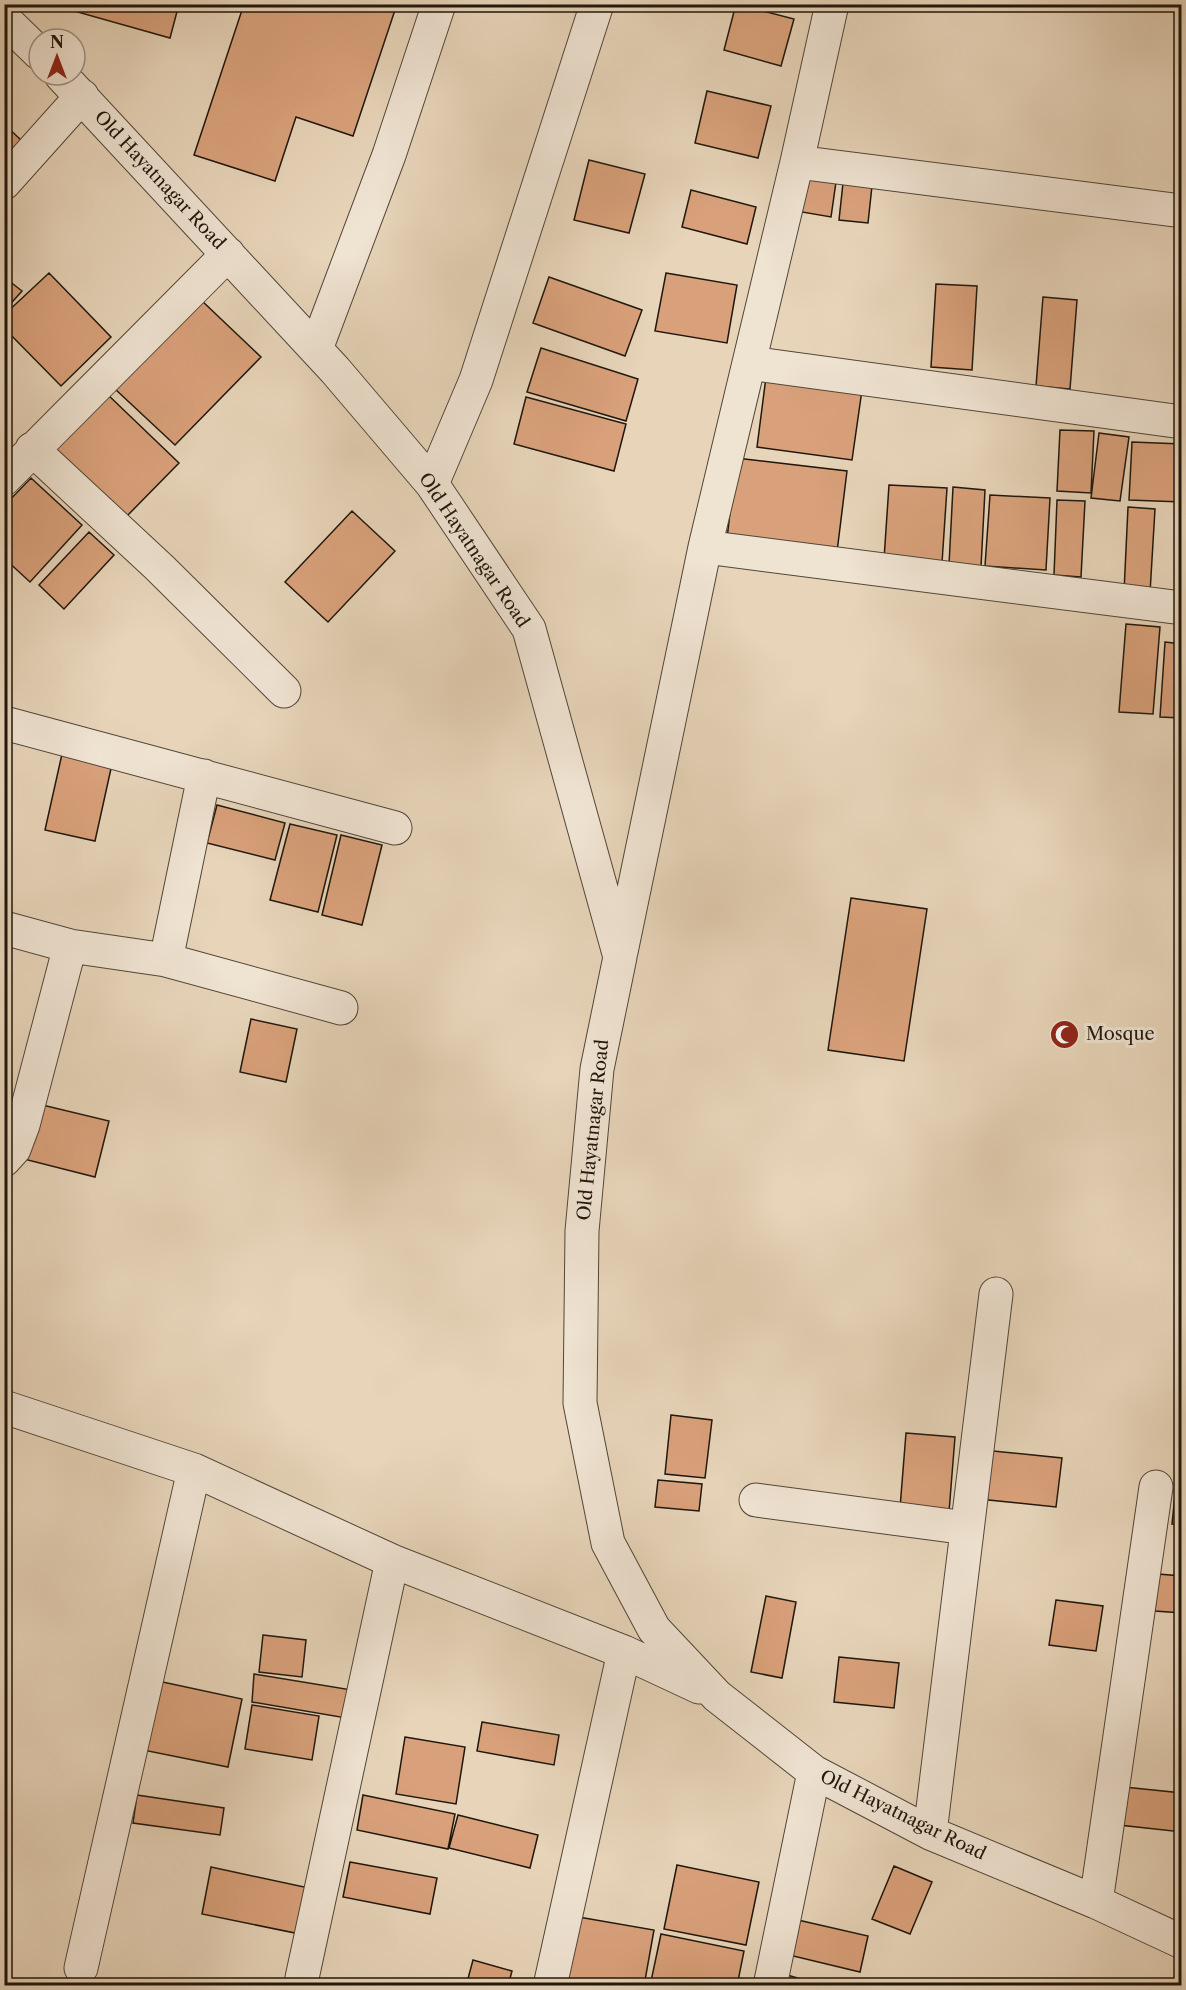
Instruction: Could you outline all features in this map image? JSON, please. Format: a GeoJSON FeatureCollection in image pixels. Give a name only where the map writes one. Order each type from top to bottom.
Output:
{"type":"FeatureCollection","features":[{"type":"Feature","properties":{"kind":"street"},"geometry":{"type":"LineString","coordinates":[[316,350],[389,155],[439,4]]}},
{"type":"Feature","properties":{"kind":"street"},"geometry":{"type":"LineString","coordinates":[[432,484],[476,380],[597,4]]}},
{"type":"Feature","properties":{"kind":"street"},"geometry":{"type":"LineString","coordinates":[[620,957],[705,547],[797,162],[832,4]]}},
{"type":"Feature","properties":{"kind":"street"},"geometry":{"type":"LineString","coordinates":[[4,19],[27,41]]}},
{"type":"Feature","properties":{"kind":"street"},"geometry":{"type":"LineString","coordinates":[[4,183],[71,87]]}},
{"type":"Feature","properties":{"kind":"street","name":"Old Hayatnagar Road"},"geometry":{"type":"LineString","coordinates":[[74,87],[316,350],[432,484],[529,629],[620,957],[597,1069],[582,1231],[580,1403],[608,1543],[654,1629],[717,1696],[814,1772],[930,1833],[1096,1902],[1182,1942]]}},
{"type":"Feature","properties":{"kind":"street"},"geometry":{"type":"LineString","coordinates":[[797,162],[1182,212]]}},
{"type":"Feature","properties":{"kind":"street"},"geometry":{"type":"LineString","coordinates":[[4,479],[228,254]]}},
{"type":"Feature","properties":{"kind":"street"},"geometry":{"type":"LineString","coordinates":[[749,363],[1182,422]]}},
{"type":"Feature","properties":{"kind":"street"},"geometry":{"type":"LineString","coordinates":[[32,449],[160,568],[284,691]]}},
{"type":"Feature","properties":{"kind":"street"},"geometry":{"type":"LineString","coordinates":[[705,547],[1182,608]]}},
{"type":"Feature","properties":{"kind":"street"},"geometry":{"type":"LineString","coordinates":[[4,723],[394,828]]}},
{"type":"Feature","properties":{"kind":"street"},"geometry":{"type":"LineString","coordinates":[[166,960],[204,776]]}},
{"type":"Feature","properties":{"kind":"street"},"geometry":{"type":"LineString","coordinates":[[4,928],[70,946],[166,960],[341,1008]]}},
{"type":"Feature","properties":{"kind":"street"},"geometry":{"type":"LineString","coordinates":[[4,1160],[14,1149],[23,1125],[70,946]]}},
{"type":"Feature","properties":{"kind":"street"},"geometry":{"type":"LineString","coordinates":[[930,1833],[996,1294]]}},
{"type":"Feature","properties":{"kind":"street"},"geometry":{"type":"LineString","coordinates":[[4,1407],[194,1470],[392,1561],[624,1652],[717,1696]]}},
{"type":"Feature","properties":{"kind":"street"},"geometry":{"type":"LineString","coordinates":[[81,1968],[194,1470]]}},
{"type":"Feature","properties":{"kind":"street"},"geometry":{"type":"LineString","coordinates":[[1096,1902],[1156,1487]]}},
{"type":"Feature","properties":{"kind":"street"},"geometry":{"type":"LineString","coordinates":[[756,1500],[967,1528]]}},
{"type":"Feature","properties":{"kind":"street"},"geometry":{"type":"LineString","coordinates":[[302,1978],[392,1561]]}},
{"type":"Feature","properties":{"kind":"street"},"geometry":{"type":"LineString","coordinates":[[550,1986],[624,1652]]}},
{"type":"Feature","properties":{"kind":"street"},"geometry":{"type":"LineString","coordinates":[[770,1986],[814,1772]]}},
{"type":"Feature","properties":{"kind":"building"},"geometry":{"type":"Polygon","coordinates":[[[68,4],[179,4],[170,38],[67,9],[68,4]]]}},
{"type":"Feature","properties":{"kind":"building"},"geometry":{"type":"Polygon","coordinates":[[[244,4],[397,4],[353,136],[296,117],[275,181],[194,155],[244,4]]]}},
{"type":"Feature","properties":{"kind":"building"},"geometry":{"type":"Polygon","coordinates":[[[736,4],[794,19],[781,66],[724,50],[736,4]]]}},
{"type":"Feature","properties":{"kind":"building"},"geometry":{"type":"Polygon","coordinates":[[[707,91],[771,106],[758,158],[695,143],[707,91]]]}},
{"type":"Feature","properties":{"kind":"building"},"geometry":{"type":"Polygon","coordinates":[[[4,124],[22,141],[4,159],[4,124]]]}},
{"type":"Feature","properties":{"kind":"building"},"geometry":{"type":"Polygon","coordinates":[[[589,160],[645,174],[629,233],[574,220],[589,160]]]}},
{"type":"Feature","properties":{"kind":"building"},"geometry":{"type":"Polygon","coordinates":[[[801,177],[836,182],[831,217],[796,211],[801,177]]]}},
{"type":"Feature","properties":{"kind":"building"},"geometry":{"type":"Polygon","coordinates":[[[843,183],[872,186],[868,223],[839,220],[843,183]]]}},
{"type":"Feature","properties":{"kind":"building"},"geometry":{"type":"Polygon","coordinates":[[[691,190],[756,207],[747,244],[682,227],[691,190]]]}},
{"type":"Feature","properties":{"kind":"building"},"geometry":{"type":"Polygon","coordinates":[[[49,273],[111,337],[61,386],[4,328],[4,315],[49,273]]]}},
{"type":"Feature","properties":{"kind":"building"},"geometry":{"type":"Polygon","coordinates":[[[666,273],[737,285],[727,343],[655,331],[666,273]]]}},
{"type":"Feature","properties":{"kind":"building"},"geometry":{"type":"Polygon","coordinates":[[[4,277],[22,291],[4,311],[4,277]]]}},
{"type":"Feature","properties":{"kind":"building"},"geometry":{"type":"Polygon","coordinates":[[[549,277],[642,310],[625,356],[533,323],[549,277]]]}},
{"type":"Feature","properties":{"kind":"building"},"geometry":{"type":"Polygon","coordinates":[[[936,284],[977,286],[972,370],[931,367],[936,284]]]}},
{"type":"Feature","properties":{"kind":"building"},"geometry":{"type":"Polygon","coordinates":[[[1043,297],[1077,300],[1070,389],[1036,386],[1043,297]]]}},
{"type":"Feature","properties":{"kind":"building"},"geometry":{"type":"Polygon","coordinates":[[[201,300],[261,357],[175,445],[115,389],[201,300]]]}},
{"type":"Feature","properties":{"kind":"building"},"geometry":{"type":"Polygon","coordinates":[[[541,348],[638,379],[626,421],[527,392],[541,348]]]}},
{"type":"Feature","properties":{"kind":"building"},"geometry":{"type":"Polygon","coordinates":[[[766,377],[862,390],[852,460],[757,447],[766,377]]]}},
{"type":"Feature","properties":{"kind":"building"},"geometry":{"type":"Polygon","coordinates":[[[106,393],[179,463],[127,516],[54,447],[106,393]]]}},
{"type":"Feature","properties":{"kind":"building"},"geometry":{"type":"Polygon","coordinates":[[[526,397],[626,424],[614,471],[514,444],[526,397]]]}},
{"type":"Feature","properties":{"kind":"building"},"geometry":{"type":"Polygon","coordinates":[[[1060,430],[1094,431],[1091,493],[1057,491],[1060,430]]]}},
{"type":"Feature","properties":{"kind":"building"},"geometry":{"type":"Polygon","coordinates":[[[1099,433],[1129,437],[1120,501],[1091,498],[1099,433]]]}},
{"type":"Feature","properties":{"kind":"building"},"geometry":{"type":"Polygon","coordinates":[[[1132,442],[1182,444],[1182,502],[1129,500],[1132,442]]]}},
{"type":"Feature","properties":{"kind":"building"},"geometry":{"type":"Polygon","coordinates":[[[736,458],[847,471],[837,552],[727,539],[736,458]]]}},
{"type":"Feature","properties":{"kind":"building"},"geometry":{"type":"Polygon","coordinates":[[[31,478],[82,525],[30,582],[4,558],[4,506],[31,478]]]}},
{"type":"Feature","properties":{"kind":"building"},"geometry":{"type":"Polygon","coordinates":[[[889,485],[947,488],[942,563],[884,559],[889,485]]]}},
{"type":"Feature","properties":{"kind":"building"},"geometry":{"type":"Polygon","coordinates":[[[953,487],[985,490],[981,567],[949,565],[953,487]]]}},
{"type":"Feature","properties":{"kind":"building"},"geometry":{"type":"Polygon","coordinates":[[[990,495],[1050,498],[1046,570],[985,566],[990,495]]]}},
{"type":"Feature","properties":{"kind":"building"},"geometry":{"type":"Polygon","coordinates":[[[1057,500],[1085,501],[1081,577],[1054,575],[1057,500]]]}},
{"type":"Feature","properties":{"kind":"building"},"geometry":{"type":"Polygon","coordinates":[[[1128,507],[1155,509],[1150,593],[1124,592],[1128,507]]]}},
{"type":"Feature","properties":{"kind":"building"},"geometry":{"type":"Polygon","coordinates":[[[352,511],[395,551],[328,622],[285,582],[352,511]]]}},
{"type":"Feature","properties":{"kind":"building"},"geometry":{"type":"Polygon","coordinates":[[[89,532],[114,555],[64,609],[39,585],[89,532]]]}},
{"type":"Feature","properties":{"kind":"building"},"geometry":{"type":"Polygon","coordinates":[[[1126,624],[1160,627],[1153,714],[1119,712],[1126,624]]]}},
{"type":"Feature","properties":{"kind":"building"},"geometry":{"type":"Polygon","coordinates":[[[1165,642],[1182,644],[1182,718],[1160,717],[1165,642]]]}},
{"type":"Feature","properties":{"kind":"building"},"geometry":{"type":"Polygon","coordinates":[[[62,754],[112,764],[95,841],[45,830],[62,754]]]}},
{"type":"Feature","properties":{"kind":"building"},"geometry":{"type":"Polygon","coordinates":[[[217,805],[285,823],[275,860],[207,843],[217,805]]]}},
{"type":"Feature","properties":{"kind":"building"},"geometry":{"type":"Polygon","coordinates":[[[290,824],[337,835],[318,912],[270,900],[290,824]]]}},
{"type":"Feature","properties":{"kind":"building"},"geometry":{"type":"Polygon","coordinates":[[[341,835],[382,845],[362,925],[322,915],[341,835]]]}},
{"type":"Feature","properties":{"kind":"building"},"geometry":{"type":"Polygon","coordinates":[[[851,898],[927,909],[904,1061],[828,1050],[851,898]]]}},
{"type":"Feature","properties":{"kind":"building"},"geometry":{"type":"Polygon","coordinates":[[[251,1019],[297,1029],[286,1082],[240,1072],[251,1019]]]}},
{"type":"Feature","properties":{"kind":"building"},"geometry":{"type":"Polygon","coordinates":[[[30,1102],[109,1121],[95,1177],[16,1157],[30,1102]]]}},
{"type":"Feature","properties":{"kind":"building"},"geometry":{"type":"Polygon","coordinates":[[[671,1415],[712,1420],[705,1478],[665,1474],[671,1415]]]}},
{"type":"Feature","properties":{"kind":"building"},"geometry":{"type":"Polygon","coordinates":[[[906,1433],[955,1437],[949,1512],[900,1508],[906,1433]]]}},
{"type":"Feature","properties":{"kind":"building"},"geometry":{"type":"Polygon","coordinates":[[[983,1450],[1062,1458],[1056,1507],[979,1499],[983,1450]]]}},
{"type":"Feature","properties":{"kind":"building"},"geometry":{"type":"Polygon","coordinates":[[[658,1480],[702,1484],[699,1511],[655,1507],[658,1480]]]}},
{"type":"Feature","properties":{"kind":"building"},"geometry":{"type":"Polygon","coordinates":[[[1176,1485],[1182,1485],[1182,1525],[1172,1524],[1176,1485]]]}},
{"type":"Feature","properties":{"kind":"building"},"geometry":{"type":"Polygon","coordinates":[[[1158,1574],[1182,1576],[1182,1613],[1155,1611],[1158,1574]]]}},
{"type":"Feature","properties":{"kind":"building"},"geometry":{"type":"Polygon","coordinates":[[[766,1596],[796,1602],[782,1678],[751,1672],[766,1596]]]}},
{"type":"Feature","properties":{"kind":"building"},"geometry":{"type":"Polygon","coordinates":[[[1056,1600],[1103,1606],[1096,1651],[1049,1645],[1056,1600]]]}},
{"type":"Feature","properties":{"kind":"building"},"geometry":{"type":"Polygon","coordinates":[[[263,1635],[306,1640],[302,1677],[259,1672],[263,1635]]]}},
{"type":"Feature","properties":{"kind":"building"},"geometry":{"type":"Polygon","coordinates":[[[839,1657],[899,1663],[894,1708],[834,1702],[839,1657]]]}},
{"type":"Feature","properties":{"kind":"building"},"geometry":{"type":"Polygon","coordinates":[[[254,1674],[352,1690],[346,1718],[252,1702],[254,1674]]]}},
{"type":"Feature","properties":{"kind":"building"},"geometry":{"type":"Polygon","coordinates":[[[158,1681],[242,1699],[228,1767],[143,1750],[158,1681]]]}},
{"type":"Feature","properties":{"kind":"building"},"geometry":{"type":"Polygon","coordinates":[[[252,1705],[319,1716],[312,1760],[245,1749],[252,1705]]]}},
{"type":"Feature","properties":{"kind":"building"},"geometry":{"type":"Polygon","coordinates":[[[482,1722],[559,1735],[554,1765],[477,1751],[482,1722]]]}},
{"type":"Feature","properties":{"kind":"building"},"geometry":{"type":"Polygon","coordinates":[[[405,1737],[465,1747],[456,1804],[396,1794],[405,1737]]]}},
{"type":"Feature","properties":{"kind":"building"},"geometry":{"type":"Polygon","coordinates":[[[1124,1787],[1182,1793],[1182,1832],[1119,1825],[1124,1787]]]}},
{"type":"Feature","properties":{"kind":"building"},"geometry":{"type":"Polygon","coordinates":[[[137,1795],[224,1808],[220,1835],[133,1823],[137,1795]]]}},
{"type":"Feature","properties":{"kind":"building"},"geometry":{"type":"Polygon","coordinates":[[[363,1795],[455,1814],[448,1849],[357,1830],[363,1795]]]}},
{"type":"Feature","properties":{"kind":"building"},"geometry":{"type":"Polygon","coordinates":[[[458,1815],[538,1835],[530,1868],[449,1848],[458,1815]]]}},
{"type":"Feature","properties":{"kind":"building"},"geometry":{"type":"Polygon","coordinates":[[[350,1862],[437,1878],[430,1914],[343,1897],[350,1862]]]}},
{"type":"Feature","properties":{"kind":"building"},"geometry":{"type":"Polygon","coordinates":[[[677,1865],[759,1882],[746,1945],[664,1929],[677,1865]]]}},
{"type":"Feature","properties":{"kind":"building"},"geometry":{"type":"Polygon","coordinates":[[[894,1866],[932,1882],[910,1934],[872,1919],[894,1866]]]}},
{"type":"Feature","properties":{"kind":"building"},"geometry":{"type":"Polygon","coordinates":[[[211,1867],[309,1888],[300,1934],[202,1914],[211,1867]]]}},
{"type":"Feature","properties":{"kind":"building"},"geometry":{"type":"Polygon","coordinates":[[[567,1915],[654,1930],[644,1986],[555,1986],[567,1915]]]}},
{"type":"Feature","properties":{"kind":"building"},"geometry":{"type":"Polygon","coordinates":[[[798,1920],[868,1936],[860,1972],[789,1955],[798,1920]]]}},
{"type":"Feature","properties":{"kind":"building"},"geometry":{"type":"Polygon","coordinates":[[[661,1934],[744,1951],[737,1986],[650,1986],[661,1934]]]}},
{"type":"Feature","properties":{"kind":"building"},"geometry":{"type":"Polygon","coordinates":[[[473,1960],[512,1971],[508,1986],[466,1986],[473,1960]]]}},
{"type":"Feature","properties":{"kind":"building"},"geometry":{"type":"Polygon","coordinates":[[[784,1974],[824,1986],[780,1986],[784,1974]]]}},
{"type":"Feature","properties":{"kind":"building"},"geometry":{"type":"Polygon","coordinates":[[[1138,1980],[1162,1986],[1137,1986],[1138,1980]]]}},
{"type":"Feature","properties":{"kind":"place","name":"Mosque"},"geometry":{"type":"Point","coordinates":[1065,1034]}}]}
